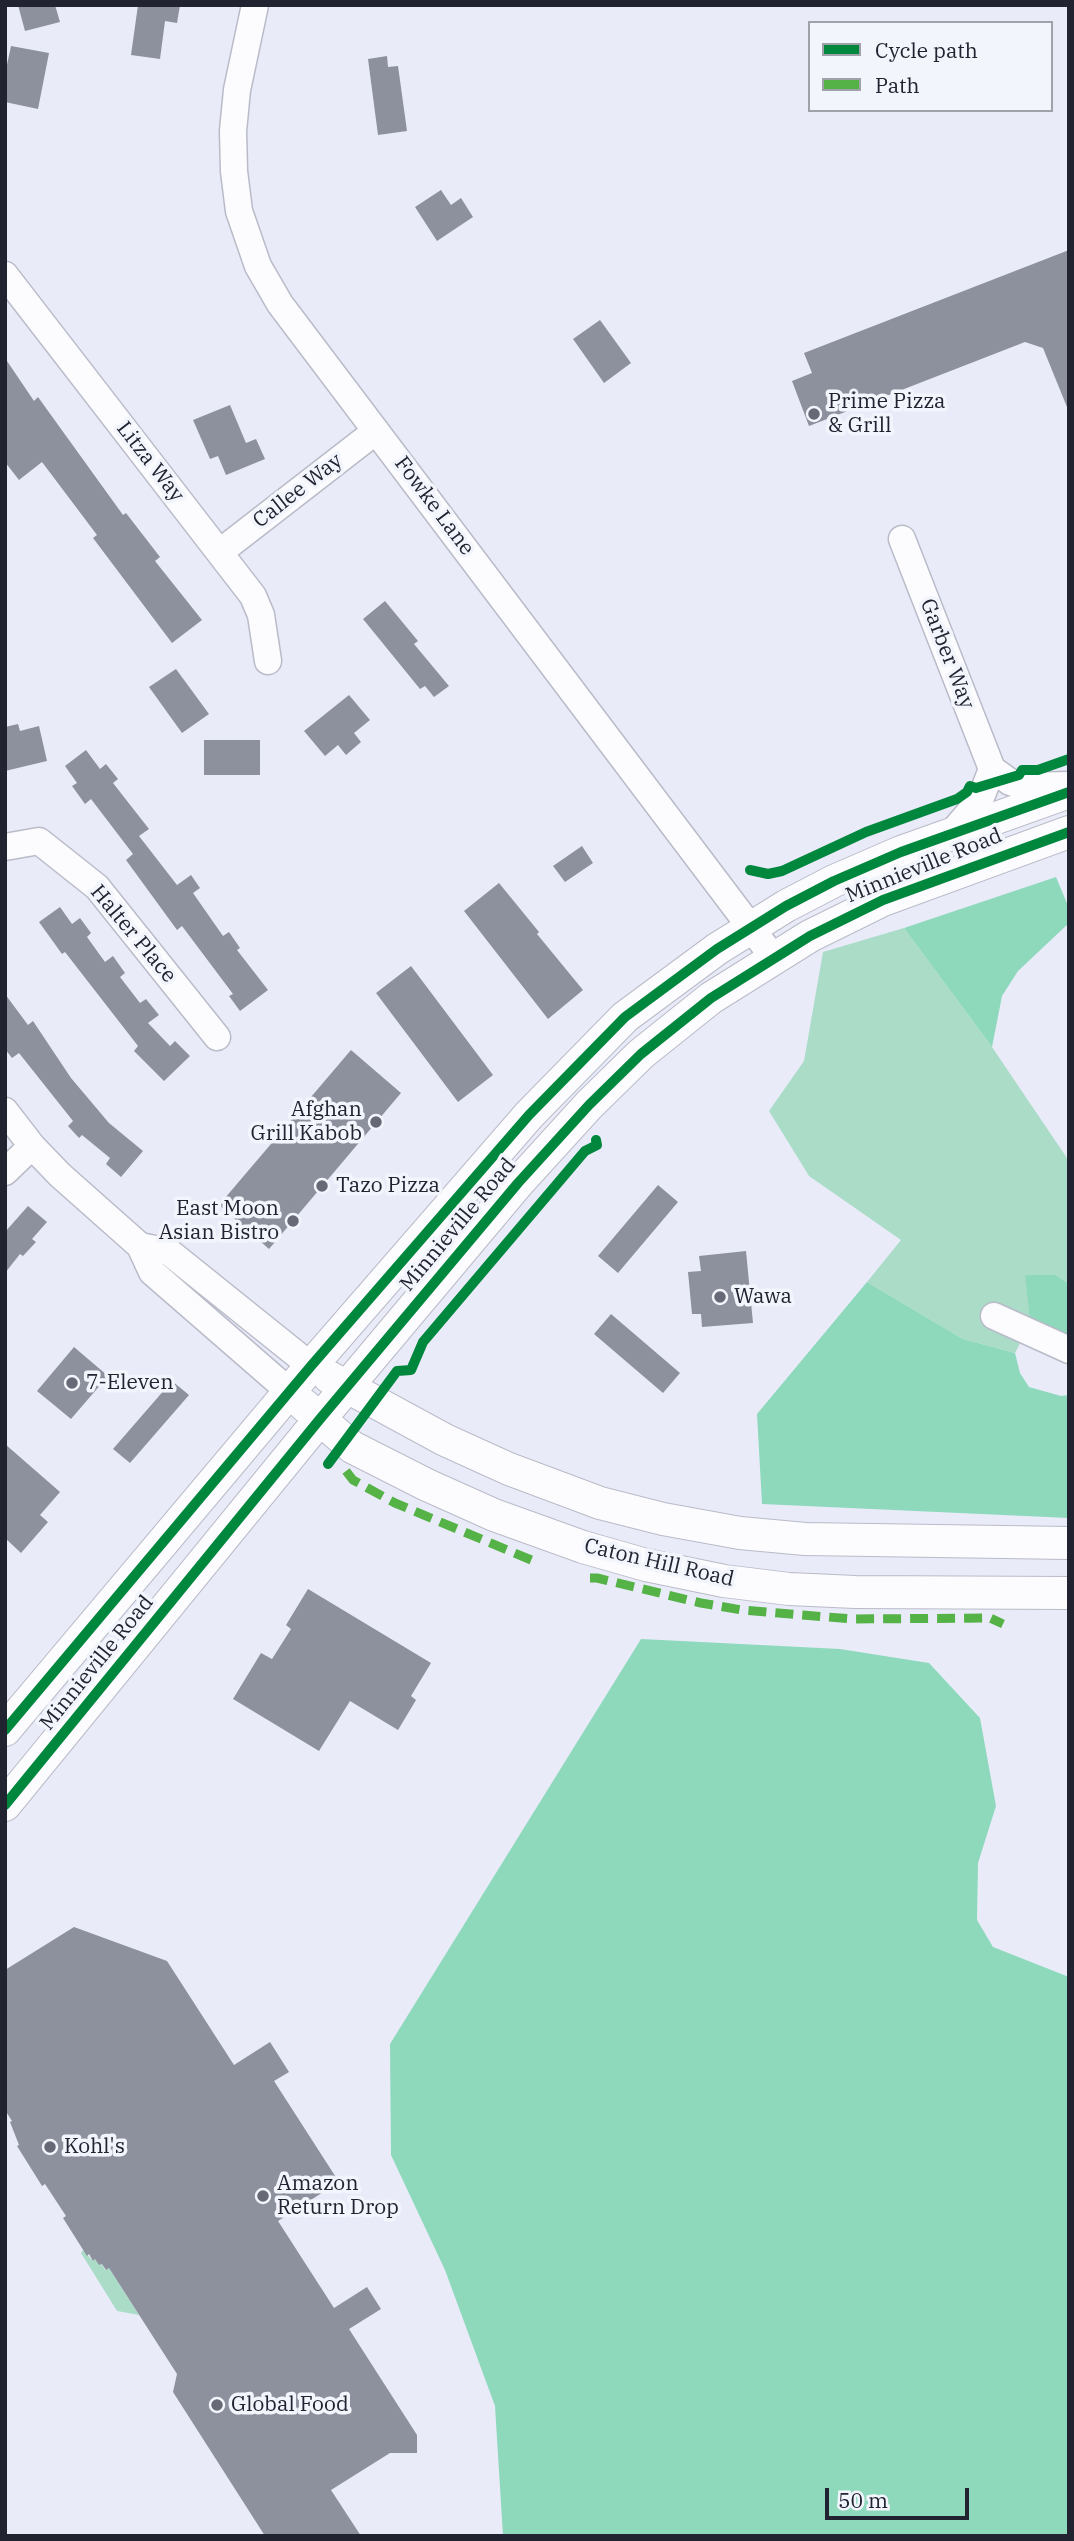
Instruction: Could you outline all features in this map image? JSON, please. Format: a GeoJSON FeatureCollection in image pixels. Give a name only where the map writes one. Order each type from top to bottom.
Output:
{"type":"FeatureCollection","features":[{"type":"Feature","properties":{"kind":"main road","name":"Minnieville Road"},"geometry":{"type":"LineString","coordinates":[[5,1730],[311,1366],[529,1115],[598,1042],[647,999],[786,905],[834,881],[951,834],[1069,792]]}},
{"type":"Feature","properties":{"kind":"main road","name":"Minnieville Road"},"geometry":{"type":"LineString","coordinates":[[5,1805],[320,1419],[518,1184],[589,1105],[640,1054],[677,1022],[773,957],[810,936],[883,900],[1069,832]]}},
{"type":"Feature","properties":{"kind":"main road","name":"Caton Hill Road"},"geometry":{"type":"LineString","coordinates":[[311,1366],[445,1440],[509,1469],[600,1503],[663,1519],[740,1532],[805,1539],[1069,1543]]}},
{"type":"Feature","properties":{"kind":"main road","name":"Caton Hill Road"},"geometry":{"type":"LineString","coordinates":[[290,1392],[352,1447],[427,1485],[494,1515],[583,1547],[646,1565],[724,1581],[789,1588],[855,1592],[1069,1593]]}},
{"type":"Feature","properties":{"kind":"street","name":"Fowke Lane"},"geometry":{"type":"LineString","coordinates":[[255,5],[237,90],[233,131],[234,171],[242,226],[258,266],[280,304],[773,957]]}},
{"type":"Feature","properties":{"kind":"street","name":"Litza Way"},"geometry":{"type":"LineString","coordinates":[[5,275],[253,596],[261,615],[268,661]]}},
{"type":"Feature","properties":{"kind":"street","name":"Callee Way"},"geometry":{"type":"LineString","coordinates":[[220,552],[376,431]]}},
{"type":"Feature","properties":{"kind":"street","name":"Garber Way"},"geometry":{"type":"LineString","coordinates":[[902,539],[992,769]]}},
{"type":"Feature","properties":{"kind":"street"},"geometry":{"type":"LineString","coordinates":[[951,834],[980,800],[992,769],[1003,778],[1023,786],[1069,785]]}},
{"type":"Feature","properties":{"kind":"street","name":"Halter Place"},"geometry":{"type":"LineString","coordinates":[[5,847],[39,841],[106,896],[217,1037]]}},
{"type":"Feature","properties":{"kind":"street"},"geometry":{"type":"LineString","coordinates":[[5,1111],[60,1175],[140,1246],[152,1272],[290,1392]]}},
{"type":"Feature","properties":{"kind":"street"},"geometry":{"type":"LineString","coordinates":[[5,1172],[33,1146]]}},
{"type":"Feature","properties":{"kind":"street"},"geometry":{"type":"LineString","coordinates":[[140,1246],[169,1252],[311,1366]]}},
{"type":"Feature","properties":{"kind":"street"},"geometry":{"type":"LineString","coordinates":[[994,1316],[1069,1350]]}},
{"type":"Feature","properties":{"kind":"green space"},"geometry":{"type":"Polygon","coordinates":[[[1056,877],[1069,908],[1069,923],[1018,971],[1002,996],[992,1047],[904,928],[1056,877]]]}},
{"type":"Feature","properties":{"kind":"green space"},"geometry":{"type":"Polygon","coordinates":[[[904,928],[992,1047],[1069,1161],[1069,1284],[1056,1275],[1015,1353],[963,1339],[867,1282],[901,1240],[809,1176],[769,1111],[804,1061],[823,952],[904,928]]]}},
{"type":"Feature","properties":{"kind":"green space"},"geometry":{"type":"Polygon","coordinates":[[[1025,1275],[1056,1275],[1069,1284],[1069,1338],[1030,1321],[1025,1275]]]}},
{"type":"Feature","properties":{"kind":"green space"},"geometry":{"type":"Polygon","coordinates":[[[867,1282],[963,1339],[1015,1353],[1020,1373],[1029,1387],[1061,1396],[1069,1395],[1069,1518],[762,1504],[757,1414],[867,1282]]]}},
{"type":"Feature","properties":{"kind":"green space"},"geometry":{"type":"Polygon","coordinates":[[[641,1639],[840,1649],[929,1663],[980,1718],[996,1806],[978,1863],[977,1920],[993,1947],[1069,1977],[1069,2536],[503,2536],[495,2406],[445,2270],[391,2155],[390,2044],[641,1639]]]}},
{"type":"Feature","properties":{"kind":"green space"},"geometry":{"type":"Polygon","coordinates":[[[83,2250],[93,2261],[95,2259],[99,2265],[102,2264],[105,2270],[109,2268],[139,2315],[117,2311],[81,2253],[83,2250]]]}},
{"type":"Feature","properties":{"kind":"building"},"geometry":{"type":"Polygon","coordinates":[[[18,5],[55,5],[60,22],[25,31],[18,5]]]}},
{"type":"Feature","properties":{"kind":"building"},"geometry":{"type":"Polygon","coordinates":[[[138,5],[180,5],[177,23],[165,21],[160,59],[131,55],[138,5]]]}},
{"type":"Feature","properties":{"kind":"building"},"geometry":{"type":"Polygon","coordinates":[[[11,46],[49,53],[38,109],[5,102],[5,74],[11,46]]]}},
{"type":"Feature","properties":{"kind":"building"},"geometry":{"type":"Polygon","coordinates":[[[387,56],[388,67],[398,66],[407,131],[378,135],[368,59],[387,56]]]}},
{"type":"Feature","properties":{"kind":"building"},"geometry":{"type":"Polygon","coordinates":[[[441,190],[451,205],[461,198],[473,217],[437,241],[415,207],[441,190]]]}},
{"type":"Feature","properties":{"kind":"building"},"geometry":{"type":"Polygon","coordinates":[[[1069,250],[1069,412],[1043,348],[1025,342],[809,426],[792,381],[812,373],[804,353],[1069,250]]]}},
{"type":"Feature","properties":{"kind":"building"},"geometry":{"type":"Polygon","coordinates":[[[600,320],[631,363],[604,383],[573,339],[600,320]]]}},
{"type":"Feature","properties":{"kind":"building"},"geometry":{"type":"Polygon","coordinates":[[[5,358],[34,401],[38,397],[123,515],[126,513],[160,557],[155,561],[202,620],[172,643],[93,538],[97,535],[42,462],[19,480],[5,462],[5,358]]]}},
{"type":"Feature","properties":{"kind":"building"},"geometry":{"type":"Polygon","coordinates":[[[230,405],[246,443],[256,439],[265,459],[226,475],[218,456],[210,459],[193,420],[230,405]]]}},
{"type":"Feature","properties":{"kind":"building"},"geometry":{"type":"Polygon","coordinates":[[[385,601],[418,641],[414,644],[449,686],[434,697],[425,686],[420,689],[363,619],[385,601]]]}},
{"type":"Feature","properties":{"kind":"building"},"geometry":{"type":"Polygon","coordinates":[[[176,669],[209,714],[182,733],[149,687],[176,669]]]}},
{"type":"Feature","properties":{"kind":"building"},"geometry":{"type":"Polygon","coordinates":[[[349,695],[370,720],[354,733],[361,742],[346,755],[338,745],[325,756],[304,731],[349,695]]]}},
{"type":"Feature","properties":{"kind":"building"},"geometry":{"type":"Polygon","coordinates":[[[18,724],[20,731],[39,726],[47,761],[5,771],[5,727],[18,724]]]}},
{"type":"Feature","properties":{"kind":"building"},"geometry":{"type":"Polygon","coordinates":[[[204,740],[260,740],[260,775],[204,775],[204,740]]]}},
{"type":"Feature","properties":{"kind":"building"},"geometry":{"type":"Polygon","coordinates":[[[86,750],[100,769],[106,764],[118,779],[113,783],[149,829],[139,836],[177,885],[191,875],[200,888],[193,893],[223,936],[229,932],[240,948],[237,950],[268,990],[240,1011],[229,996],[233,994],[182,926],[177,930],[126,860],[133,854],[91,799],[85,804],[72,786],[77,783],[65,766],[86,750]]]}},
{"type":"Feature","properties":{"kind":"building"},"geometry":{"type":"Polygon","coordinates":[[[582,846],[593,863],[565,882],[553,866],[582,846]]]}},
{"type":"Feature","properties":{"kind":"building"},"geometry":{"type":"Polygon","coordinates":[[[499,883],[583,990],[548,1019],[464,911],[499,883]]]}},
{"type":"Feature","properties":{"kind":"building"},"geometry":{"type":"Polygon","coordinates":[[[60,907],[72,924],[80,918],[91,933],[87,937],[105,962],[113,956],[125,973],[120,977],[140,1003],[146,999],[159,1015],[148,1023],[170,1046],[175,1041],[190,1056],[164,1081],[134,1051],[138,1046],[39,922],[60,907]]]}},
{"type":"Feature","properties":{"kind":"building"},"geometry":{"type":"Polygon","coordinates":[[[411,966],[493,1075],[458,1102],[376,993],[411,966]]]}},
{"type":"Feature","properties":{"kind":"building"},"geometry":{"type":"Polygon","coordinates":[[[5,994],[28,1025],[33,1021],[71,1078],[109,1123],[143,1151],[121,1177],[106,1164],[110,1158],[82,1135],[79,1138],[68,1126],[73,1121],[19,1053],[12,1058],[5,1049],[5,994]]]}},
{"type":"Feature","properties":{"kind":"building"},"geometry":{"type":"Polygon","coordinates":[[[351,1050],[401,1093],[269,1249],[219,1205],[351,1050]]]}},
{"type":"Feature","properties":{"kind":"building"},"geometry":{"type":"Polygon","coordinates":[[[658,1185],[678,1202],[618,1273],[598,1256],[658,1185]]]}},
{"type":"Feature","properties":{"kind":"building"},"geometry":{"type":"Polygon","coordinates":[[[28,1206],[47,1222],[32,1239],[36,1242],[23,1256],[20,1254],[5,1273],[5,1232],[28,1206]]]}},
{"type":"Feature","properties":{"kind":"building","name":"Wawa"},"geometry":{"type":"Polygon","coordinates":[[[746,1251],[753,1323],[702,1327],[701,1314],[692,1314],[688,1272],[701,1271],[699,1256],[746,1251]]]}},
{"type":"Feature","properties":{"kind":"building"},"geometry":{"type":"Polygon","coordinates":[[[611,1314],[680,1373],[663,1393],[594,1334],[611,1314]]]}},
{"type":"Feature","properties":{"kind":"building","name":"7-Eleven"},"geometry":{"type":"Polygon","coordinates":[[[74,1347],[108,1376],[71,1419],[37,1391],[74,1347]]]}},
{"type":"Feature","properties":{"kind":"building","name":"7-Eleven"},"geometry":{"type":"Polygon","coordinates":[[[172,1381],[189,1395],[130,1463],[113,1449],[172,1381]]]}},
{"type":"Feature","properties":{"kind":"building"},"geometry":{"type":"Polygon","coordinates":[[[5,1444],[60,1492],[40,1515],[48,1522],[21,1553],[5,1538],[5,1444]]]}},
{"type":"Feature","properties":{"kind":"building"},"geometry":{"type":"Polygon","coordinates":[[[308,1589],[431,1663],[411,1696],[416,1700],[398,1730],[350,1701],[319,1751],[233,1699],[261,1653],[272,1659],[291,1629],[286,1625],[308,1589]]]}},
{"type":"Feature","properties":{"kind":"building"},"geometry":{"type":"Polygon","coordinates":[[[74,1927],[167,1961],[234,2065],[270,2042],[289,2072],[274,2081],[339,2182],[278,2221],[334,2308],[367,2287],[381,2309],[349,2329],[417,2435],[417,2453],[390,2453],[331,2490],[361,2536],[265,2536],[173,2392],[177,2374],[109,2268],[106,2270],[95,2259],[93,2261],[89,2254],[87,2256],[63,2218],[66,2216],[45,2184],[42,2186],[17,2146],[19,2145],[10,2122],[12,2121],[5,2110],[5,1970],[74,1927]]]}},
{"type":"Feature","properties":{"kind":"marked path"},"geometry":{"type":"LineString","coordinates":[[346,1471],[353,1480],[395,1503],[536,1562]]}},
{"type":"Feature","properties":{"kind":"marked path"},"geometry":{"type":"LineString","coordinates":[[590,1578],[742,1610],[852,1619],[990,1618],[1003,1624]]}},
{"type":"Feature","properties":{"kind":"cycle path"},"geometry":{"type":"LineString","coordinates":[[750,870],[768,874],[782,871],[866,832],[957,799],[967,792],[970,786],[976,788],[1019,775],[1022,770],[1038,770],[1069,759]]}},
{"type":"Feature","properties":{"kind":"cycle path"},"geometry":{"type":"LineString","coordinates":[[5,1730],[311,1366],[529,1115],[625,1017],[717,949],[786,906],[834,881],[901,852],[1069,792]]}},
{"type":"Feature","properties":{"kind":"cycle path"},"geometry":{"type":"LineString","coordinates":[[5,1805],[320,1419],[518,1183],[589,1105],[641,1054],[711,998],[810,936],[883,900],[1069,832]]}},
{"type":"Feature","properties":{"kind":"cycle path"},"geometry":{"type":"LineString","coordinates":[[328,1464],[397,1371],[411,1370],[423,1342],[585,1151],[597,1145],[596,1140]]}},
{"type":"Feature","properties":{"kind":"place","name":"Prime Pizza & Grill"},"geometry":{"type":"Point","coordinates":[814,414]}},
{"type":"Feature","properties":{"kind":"place","name":"Afghan Grill Kabob"},"geometry":{"type":"Point","coordinates":[376,1122]}},
{"type":"Feature","properties":{"kind":"place","name":"Tazo Pizza"},"geometry":{"type":"Point","coordinates":[322,1186]}},
{"type":"Feature","properties":{"kind":"place","name":"East Moon Asian Bistro"},"geometry":{"type":"Point","coordinates":[293,1221]}},
{"type":"Feature","properties":{"kind":"place","name":"Wawa"},"geometry":{"type":"Point","coordinates":[720,1297]}},
{"type":"Feature","properties":{"kind":"place","name":"7-Eleven"},"geometry":{"type":"Point","coordinates":[72,1383]}},
{"type":"Feature","properties":{"kind":"place","name":"Kohl's"},"geometry":{"type":"Point","coordinates":[50,2147]}},
{"type":"Feature","properties":{"kind":"place","name":"Amazon Return Drop"},"geometry":{"type":"Point","coordinates":[263,2196]}},
{"type":"Feature","properties":{"kind":"place","name":"Global Food"},"geometry":{"type":"Point","coordinates":[217,2405]}}]}
